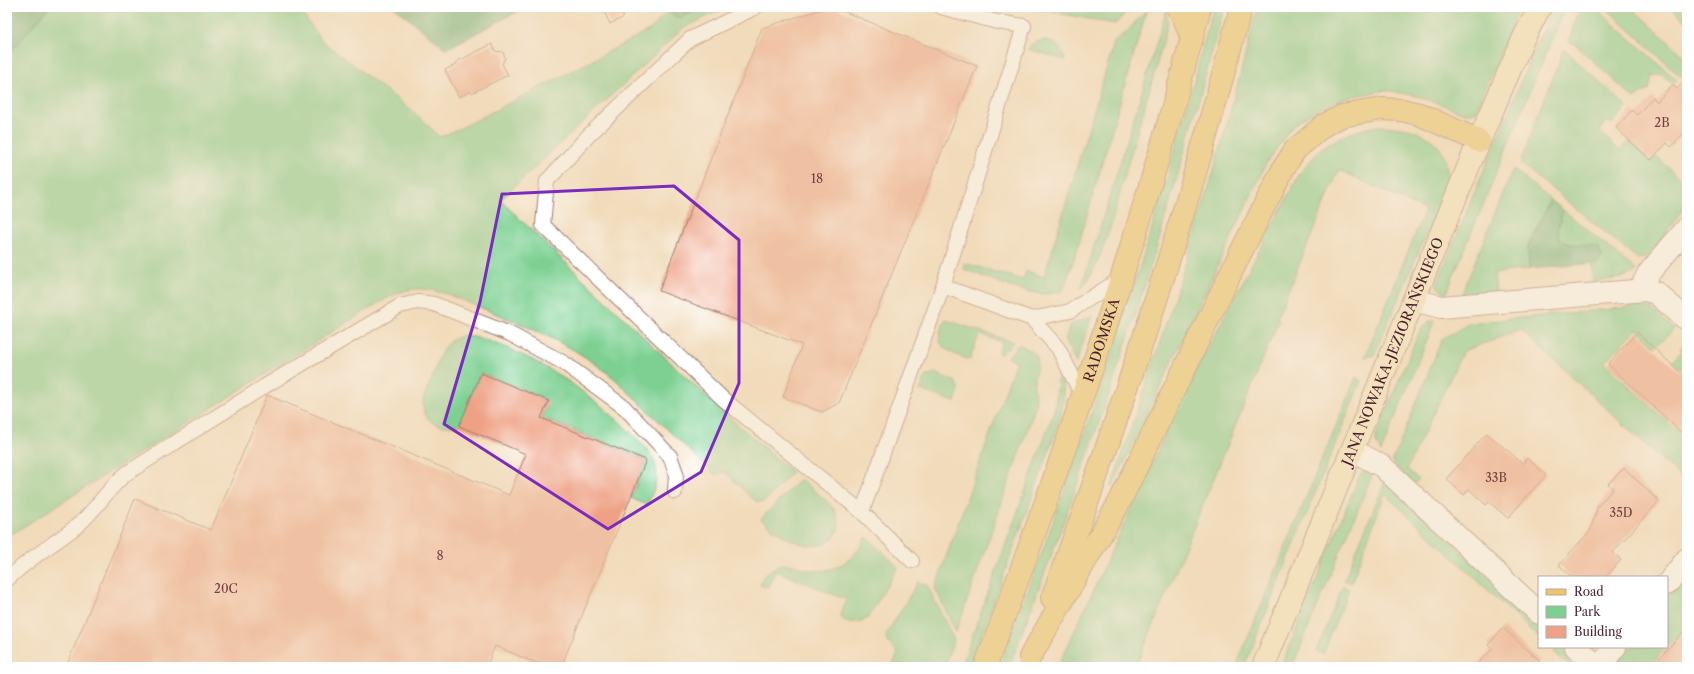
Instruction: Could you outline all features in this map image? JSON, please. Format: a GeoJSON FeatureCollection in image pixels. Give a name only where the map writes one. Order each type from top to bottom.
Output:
{"type":"FeatureCollection","features":[{"type":"Feature","properties":{"kind":"main road"},"geometry":{"type":"LineString","coordinates":[[1177,7],[1183,15],[1192,39]]}},
{"type":"Feature","properties":{"kind":"main road","name":"RADOMSKA"},"geometry":{"type":"LineString","coordinates":[[985,667],[1084,396],[1122,278],[1200,7]]}},
{"type":"Feature","properties":{"kind":"main road"},"geometry":{"type":"LineString","coordinates":[[1028,662],[1084,513],[1144,338],[1185,204],[1241,7]]}},
{"type":"Feature","properties":{"kind":"main road"},"geometry":{"type":"LineString","coordinates":[[1028,662],[1120,501],[1238,258],[1283,169],[1295,150],[1324,125],[1342,116],[1381,109],[1401,110],[1419,114],[1479,141]]}},
{"type":"Feature","properties":{"kind":"street","name":"JANA NOWAKA-JEZIORAŃSKIEGO"},"geometry":{"type":"LineString","coordinates":[[1524,37],[1531,7]]}},
{"type":"Feature","properties":{"kind":"street","name":"JANA NOWAKA-JEZIORAŃSKIEGO"},"geometry":{"type":"LineString","coordinates":[[1263,667],[1479,141],[1524,37],[1540,7]]}},
{"type":"Feature","properties":{"kind":"street"},"geometry":{"type":"LineString","coordinates":[[1643,290],[1646,276],[1687,228]]}},
{"type":"Feature","properties":{"kind":"street"},"geometry":{"type":"LineString","coordinates":[[1414,300],[1441,307],[1643,290],[1656,294],[1687,320]]}},
{"type":"Feature","properties":{"kind":"street"},"geometry":{"type":"LineString","coordinates":[[1352,450],[1382,466],[1538,612]]}},
{"type":"Feature","properties":{"kind":"street"},"geometry":{"type":"LineString","coordinates":[[1668,583],[1687,559]]}},
{"type":"Feature","properties":{"kind":"street"},"geometry":{"type":"LineString","coordinates":[[1577,648],[1598,667],[1614,648]]}},
{"type":"Feature","properties":{"kind":"lane"},"geometry":{"type":"LineString","coordinates":[[756,7],[690,39],[589,135],[547,181],[543,225],[722,398],[862,512],[912,561]]}},
{"type":"Feature","properties":{"kind":"lane"},"geometry":{"type":"LineString","coordinates":[[862,512],[943,286],[1024,26],[997,22],[940,7]]}},
{"type":"Feature","properties":{"kind":"lane"},"geometry":{"type":"LineString","coordinates":[[1032,319],[1070,311],[1122,278]]}},
{"type":"Feature","properties":{"kind":"lane"},"geometry":{"type":"LineString","coordinates":[[943,286],[1032,319],[1058,348],[1084,396]]}},
{"type":"Feature","properties":{"kind":"lane"},"geometry":{"type":"LineString","coordinates":[[7,580],[18,568],[78,525],[97,508],[114,484],[127,473],[265,386],[400,306],[418,302],[434,304],[510,334],[564,363],[624,407],[670,456],[676,473],[675,492]]}},
{"type":"Feature","properties":{"kind":"highlighted area"},"geometry":{"type":"Polygon","coordinates":[[[674,186],[739,240],[739,383],[701,472],[608,529],[444,424],[480,302],[502,194],[674,186]]]}},
{"type":"Feature","properties":{"kind":"green space"},"geometry":{"type":"Polygon","coordinates":[[[7,7],[298,7],[321,40],[416,114],[440,137],[461,128],[651,29],[668,11],[667,7],[726,7],[682,29],[500,200],[711,401],[792,472],[764,502],[755,501],[725,472],[715,475],[614,378],[576,351],[535,330],[449,295],[426,289],[416,289],[400,292],[370,308],[7,537],[7,7]]]}},
{"type":"Feature","properties":{"kind":"green space"},"geometry":{"type":"Polygon","coordinates":[[[7,7],[49,7],[7,56],[7,7]]]}},
{"type":"Feature","properties":{"kind":"green space"},"geometry":{"type":"Polygon","coordinates":[[[394,7],[526,7],[446,49],[394,7]]]}},
{"type":"Feature","properties":{"kind":"green space"},"geometry":{"type":"Polygon","coordinates":[[[667,7],[703,7],[679,19],[668,11],[667,7]]]}},
{"type":"Feature","properties":{"kind":"green space"},"geometry":{"type":"Polygon","coordinates":[[[1026,7],[1131,7],[1115,24],[1026,7]]]}},
{"type":"Feature","properties":{"kind":"green space"},"geometry":{"type":"Polygon","coordinates":[[[1213,7],[1224,7],[1169,206],[1133,322],[1082,471],[1009,667],[999,667],[1096,401],[1140,267],[1193,86],[1213,7]]]}},
{"type":"Feature","properties":{"kind":"green space"},"geometry":{"type":"Polygon","coordinates":[[[1257,7],[1519,7],[1477,111],[1472,113],[1464,113],[1421,97],[1386,90],[1345,98],[1320,108],[1294,124],[1267,162],[1113,486],[1111,487],[1190,249],[1226,129],[1257,7]]]}},
{"type":"Feature","properties":{"kind":"green space"},"geometry":{"type":"Polygon","coordinates":[[[1552,7],[1565,7],[1446,294],[1437,286],[1438,280],[1552,7]]]}},
{"type":"Feature","properties":{"kind":"green space"},"geometry":{"type":"Polygon","coordinates":[[[1581,7],[1594,7],[1677,80],[1674,83],[1660,74],[1652,76],[1649,90],[1645,93],[1643,91],[1634,99],[1575,44],[1569,42],[1581,7]]]}},
{"type":"Feature","properties":{"kind":"green space"},"geometry":{"type":"Polygon","coordinates":[[[1605,7],[1631,7],[1687,59],[1687,70],[1681,77],[1605,7]]]}},
{"type":"Feature","properties":{"kind":"green space"},"geometry":{"type":"Polygon","coordinates":[[[1671,7],[1687,7],[1687,22],[1671,7]]]}},
{"type":"Feature","properties":{"kind":"green space"},"geometry":{"type":"Polygon","coordinates":[[[1147,9],[1076,253],[1063,290],[1053,293],[1028,291],[1014,288],[964,269],[964,263],[1023,280],[1026,271],[1044,277],[1115,40],[1125,34],[1147,9]]]}},
{"type":"Feature","properties":{"kind":"green space"},"geometry":{"type":"Polygon","coordinates":[[[1166,11],[1168,20],[1165,34],[1114,216],[1103,250],[1089,278],[1081,289],[1142,92],[1166,11]]]}},
{"type":"Feature","properties":{"kind":"green space"},"geometry":{"type":"Polygon","coordinates":[[[1046,40],[1058,47],[1065,60],[1028,49],[1033,43],[1046,40]]]}},
{"type":"Feature","properties":{"kind":"green space"},"geometry":{"type":"Polygon","coordinates":[[[1564,49],[1627,107],[1612,124],[1608,121],[1600,128],[1600,132],[1619,150],[1629,142],[1651,162],[1657,157],[1687,186],[1687,204],[1648,257],[1638,259],[1520,163],[1564,49]]]}},
{"type":"Feature","properties":{"kind":"green space"},"geometry":{"type":"Polygon","coordinates":[[[1378,126],[1407,129],[1420,133],[1431,139],[1439,147],[1445,158],[1447,172],[1446,189],[1374,355],[1365,357],[1425,210],[1339,170],[1277,317],[1279,320],[1136,667],[1058,667],[1187,387],[1298,177],[1314,157],[1332,142],[1352,132],[1378,126]]]}},
{"type":"Feature","properties":{"kind":"green space"},"geometry":{"type":"Polygon","coordinates":[[[1513,169],[1551,200],[1528,246],[1529,269],[1494,273],[1496,292],[1461,296],[1513,169]]]}},
{"type":"Feature","properties":{"kind":"green space"},"geometry":{"type":"Polygon","coordinates":[[[1551,200],[1563,210],[1559,225],[1561,240],[1566,243],[1590,245],[1599,248],[1602,257],[1598,263],[1529,269],[1528,246],[1551,200]]]}},
{"type":"Feature","properties":{"kind":"green space"},"geometry":{"type":"Polygon","coordinates":[[[1563,210],[1637,271],[1622,278],[1593,282],[1591,263],[1598,263],[1565,242],[1559,235],[1559,226],[1563,210]]]}},
{"type":"Feature","properties":{"kind":"green space"},"geometry":{"type":"Polygon","coordinates":[[[1641,306],[1653,309],[1674,329],[1656,347],[1637,329],[1604,363],[1687,440],[1687,483],[1521,330],[1463,351],[1407,469],[1419,480],[1415,484],[1392,463],[1442,339],[1470,323],[1641,306]]]}},
{"type":"Feature","properties":{"kind":"green space"},"geometry":{"type":"Polygon","coordinates":[[[1092,316],[1076,363],[1065,340],[1070,325],[1092,316]]]}},
{"type":"Feature","properties":{"kind":"green space"},"geometry":{"type":"Polygon","coordinates":[[[946,320],[1013,342],[1001,354],[998,353],[1002,342],[979,334],[970,360],[949,351],[940,342],[939,336],[946,320]]]}},
{"type":"Feature","properties":{"kind":"green space"},"geometry":{"type":"Polygon","coordinates":[[[1435,320],[1381,452],[1376,443],[1376,435],[1420,330],[1428,322],[1435,320]]]}},
{"type":"Feature","properties":{"kind":"green space"},"geometry":{"type":"Polygon","coordinates":[[[465,335],[509,349],[531,360],[574,385],[612,415],[641,443],[652,456],[656,467],[657,477],[647,505],[631,498],[646,460],[542,418],[548,401],[481,373],[460,425],[440,425],[430,420],[426,415],[423,402],[439,357],[449,342],[465,335]]]}},
{"type":"Feature","properties":{"kind":"green space"},"geometry":{"type":"Polygon","coordinates":[[[1687,341],[1687,375],[1672,361],[1682,351],[1680,348],[1687,341]]]}},
{"type":"Feature","properties":{"kind":"green space"},"geometry":{"type":"Polygon","coordinates":[[[1019,344],[1032,351],[1037,358],[1034,382],[1036,405],[956,632],[935,588],[1016,361],[1008,357],[1019,344]]]}},
{"type":"Feature","properties":{"kind":"green space"},"geometry":{"type":"Polygon","coordinates":[[[1059,372],[1062,380],[1064,396],[1062,411],[1055,435],[970,667],[961,667],[1051,420],[1055,406],[1059,372]]]}},
{"type":"Feature","properties":{"kind":"green space"},"geometry":{"type":"Polygon","coordinates":[[[935,373],[956,382],[959,389],[955,402],[920,390],[926,376],[935,373]]]}},
{"type":"Feature","properties":{"kind":"green space"},"geometry":{"type":"Polygon","coordinates":[[[1356,377],[1361,381],[1244,667],[1236,667],[1356,377]]]}},
{"type":"Feature","properties":{"kind":"green space"},"geometry":{"type":"Polygon","coordinates":[[[1368,470],[1374,471],[1292,667],[1281,667],[1359,476],[1368,470]]]}},
{"type":"Feature","properties":{"kind":"green space"},"geometry":{"type":"Polygon","coordinates":[[[800,479],[830,504],[836,513],[839,527],[836,534],[829,542],[819,545],[798,543],[777,532],[761,519],[800,479]]]}},
{"type":"Feature","properties":{"kind":"green space"},"geometry":{"type":"Polygon","coordinates":[[[1386,480],[1538,624],[1538,637],[1385,494],[1351,583],[1344,580],[1386,480]]]}},
{"type":"Feature","properties":{"kind":"green space"},"geometry":{"type":"Polygon","coordinates":[[[867,537],[898,567],[867,619],[856,622],[845,621],[840,615],[847,600],[776,571],[768,587],[762,586],[760,583],[769,571],[777,566],[787,564],[808,570],[819,571],[836,567],[850,558],[867,537]]]}},
{"type":"Feature","properties":{"kind":"green space"},"geometry":{"type":"Polygon","coordinates":[[[1687,574],[1687,626],[1668,646],[1668,596],[1687,574]]]}},
{"type":"Feature","properties":{"kind":"green space"},"geometry":{"type":"Polygon","coordinates":[[[918,582],[927,585],[954,640],[944,667],[892,667],[898,653],[887,641],[886,635],[918,582]]]}},
{"type":"Feature","properties":{"kind":"green space"},"geometry":{"type":"Polygon","coordinates":[[[1343,586],[1349,589],[1323,654],[1316,651],[1343,586]]]}},
{"type":"Feature","properties":{"kind":"green space"},"geometry":{"type":"Polygon","coordinates":[[[1557,648],[1564,648],[1573,656],[1580,667],[1570,667],[1554,652],[1557,648]]]}},
{"type":"Feature","properties":{"kind":"green space"},"geometry":{"type":"Polygon","coordinates":[[[1627,648],[1666,648],[1648,667],[1612,667],[1627,648]]]}},
{"type":"Feature","properties":{"kind":"building"},"geometry":{"type":"Polygon","coordinates":[[[602,7],[636,7],[622,14],[624,17],[610,24],[602,7]]]}},
{"type":"Feature","properties":{"kind":"building"},"geometry":{"type":"Polygon","coordinates":[[[828,7],[833,7],[977,66],[839,403],[822,412],[783,397],[802,345],[659,291],[762,28],[828,7]]]}},
{"type":"Feature","properties":{"kind":"building"},"geometry":{"type":"Polygon","coordinates":[[[492,44],[495,51],[503,52],[505,58],[502,64],[508,75],[472,93],[471,91],[459,97],[445,70],[457,64],[456,62],[492,44]]]}},
{"type":"Feature","properties":{"kind":"building"},"geometry":{"type":"Polygon","coordinates":[[[1687,78],[1687,130],[1671,147],[1667,143],[1651,160],[1616,128],[1632,110],[1637,115],[1653,97],[1657,102],[1673,84],[1677,89],[1687,78]]]}},
{"type":"Feature","properties":{"kind":"building"},"geometry":{"type":"Polygon","coordinates":[[[1637,332],[1687,379],[1687,438],[1608,364],[1637,332]]]}},
{"type":"Feature","properties":{"kind":"building"},"geometry":{"type":"Polygon","coordinates":[[[481,373],[549,401],[541,418],[646,460],[561,667],[546,667],[495,646],[486,667],[66,667],[135,499],[211,530],[267,395],[509,495],[526,454],[459,426],[481,373]]]}},
{"type":"Feature","properties":{"kind":"building"},"geometry":{"type":"Polygon","coordinates":[[[1487,433],[1523,464],[1527,458],[1546,475],[1508,518],[1489,502],[1486,505],[1469,489],[1464,495],[1446,479],[1487,433]]]}},
{"type":"Feature","properties":{"kind":"building"},"geometry":{"type":"Polygon","coordinates":[[[1624,468],[1659,501],[1613,552],[1621,560],[1607,576],[1571,576],[1559,565],[1590,531],[1598,506],[1613,489],[1608,484],[1624,468]]]}},
{"type":"Feature","properties":{"kind":"building"},"geometry":{"type":"Polygon","coordinates":[[[1503,628],[1540,661],[1535,667],[1478,667],[1476,665],[1492,649],[1488,645],[1503,628]]]}},
{"type":"Feature","properties":{"kind":"building"},"geometry":{"type":"Polygon","coordinates":[[[1687,628],[1687,667],[1651,667],[1687,628]]]}}]}
